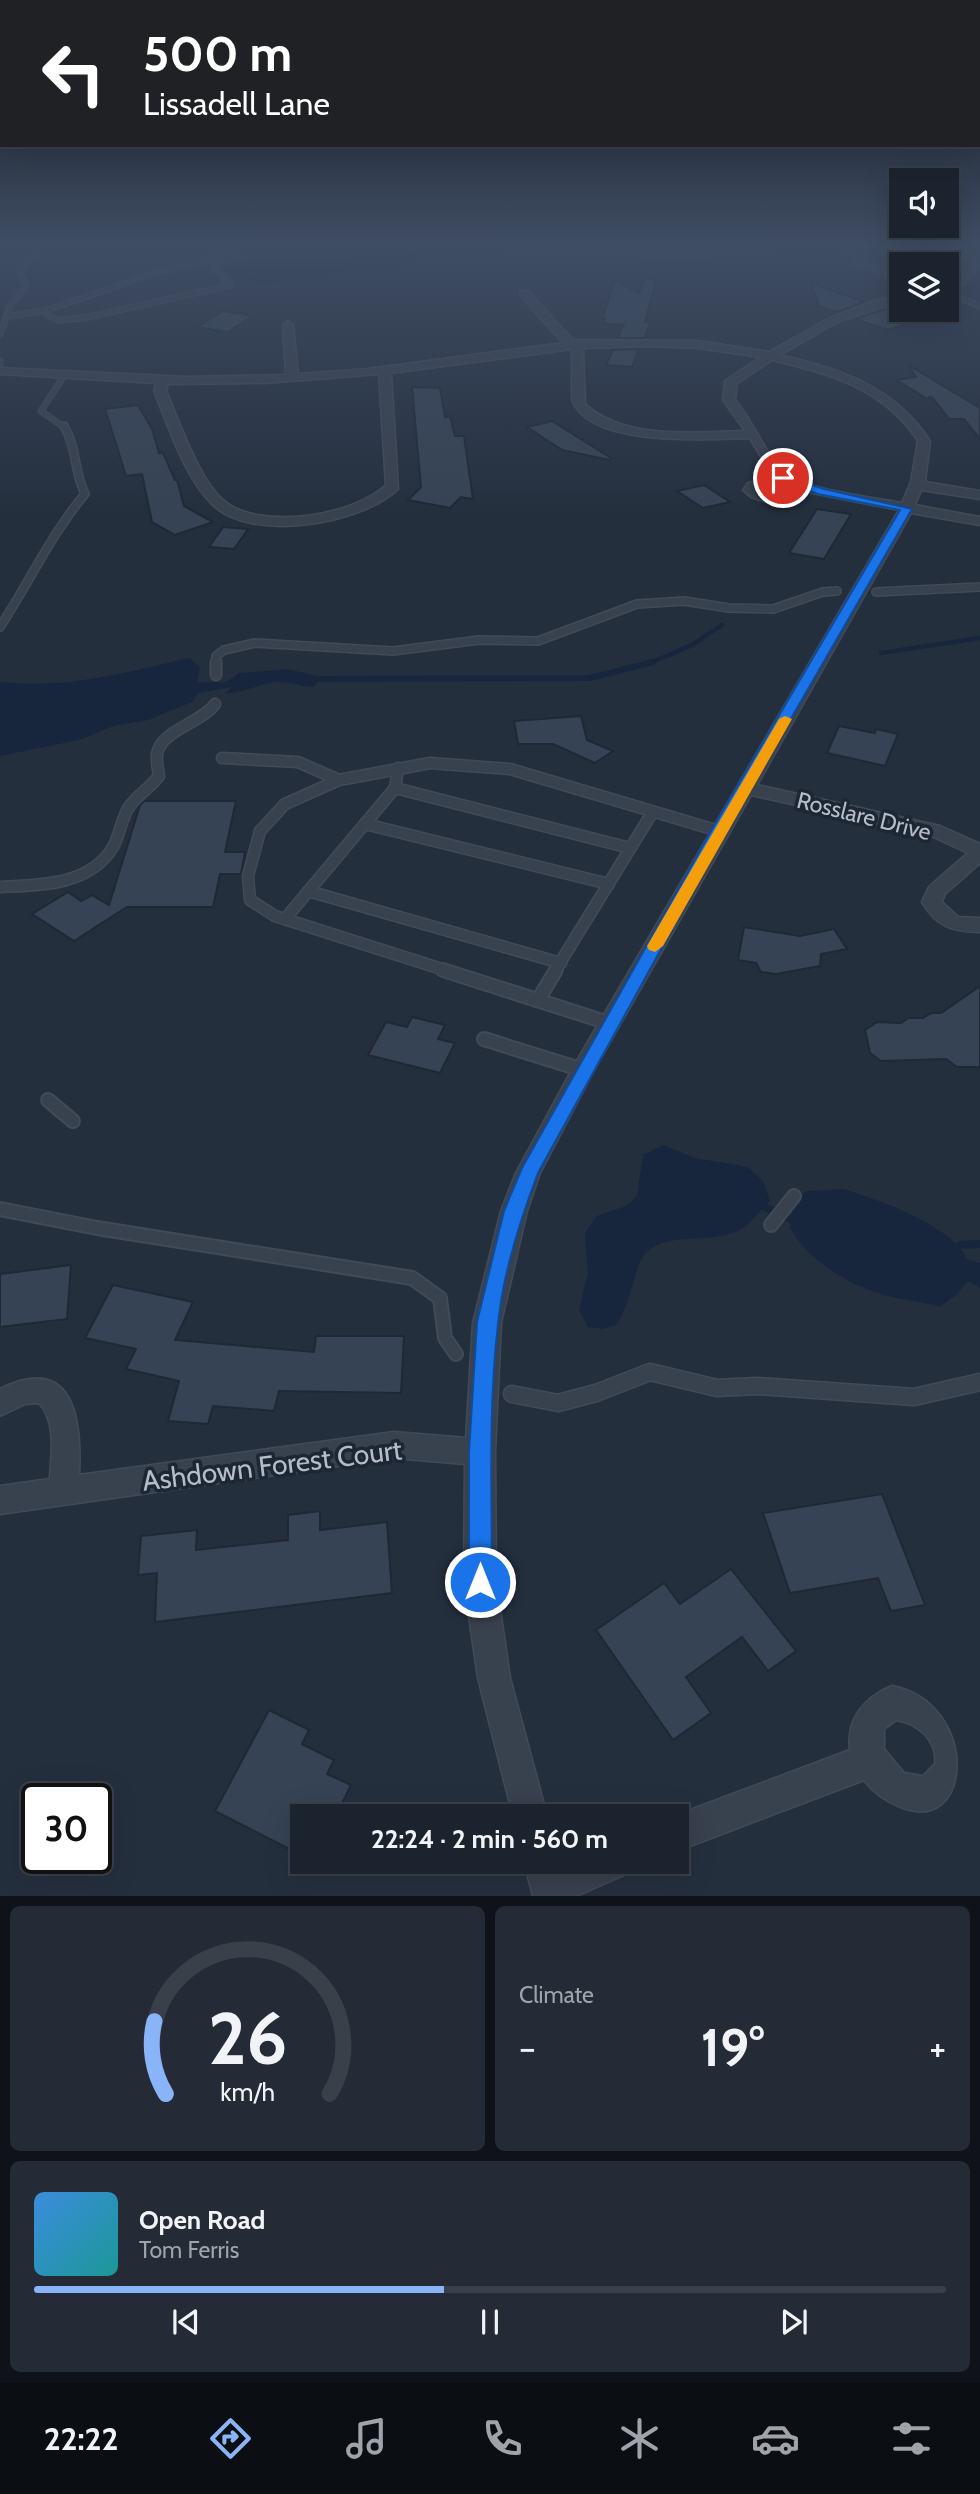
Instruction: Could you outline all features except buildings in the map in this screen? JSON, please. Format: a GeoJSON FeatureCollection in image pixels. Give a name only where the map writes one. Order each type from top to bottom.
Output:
{"type":"FeatureCollection","features":[{"type":"Feature","properties":{"kind":"street"},"geometry":{"type":"LineString","coordinates":[[289,334],[292,377]]}},
{"type":"Feature","properties":{"kind":"street"},"geometry":{"type":"LineString","coordinates":[[564,334],[581,355],[577,393],[580,407],[596,418],[622,429],[658,435],[754,434]]}},
{"type":"Feature","properties":{"kind":"street"},"geometry":{"type":"LineString","coordinates":[[809,334],[731,381],[728,390],[729,400],[754,434],[778,475],[807,488],[980,521]]}},
{"type":"Feature","properties":{"kind":"street"},"geometry":{"type":"LineString","coordinates":[[0,371],[223,381],[385,370],[572,343],[675,341],[773,355],[834,372],[904,411],[924,441],[917,485],[907,509],[719,831],[612,1024],[583,1070],[528,1173],[514,1211],[488,1322],[480,1452],[480,1582],[494,1678],[527,1804]]}},
{"type":"Feature","properties":{"kind":"street"},"geometry":{"type":"LineString","coordinates":[[164,378],[160,391],[178,433],[217,502],[236,512],[259,518],[300,519],[363,509],[388,495],[393,486],[385,370]]}},
{"type":"Feature","properties":{"kind":"street"},"geometry":{"type":"LineString","coordinates":[[783,478],[753,486],[750,490],[758,496],[776,497],[807,488]]}},
{"type":"Feature","properties":{"kind":"street"},"geometry":{"type":"LineString","coordinates":[[917,485],[980,495]]}},
{"type":"Feature","properties":{"kind":"street","name":"Rosslare Drive"},"geometry":{"type":"LineString","coordinates":[[746,788],[933,830],[980,852]]}},
{"type":"Feature","properties":{"kind":"street"},"geometry":{"type":"LineString","coordinates":[[980,852],[936,891],[932,902],[940,917],[961,926],[980,925]]}},
{"type":"Feature","properties":{"kind":"street"},"geometry":{"type":"LineString","coordinates":[[0,1403],[22,1392],[45,1390],[58,1400],[65,1422],[64,1491]]}},
{"type":"Feature","properties":{"kind":"street","name":"Ashdown Forest Court"},"geometry":{"type":"LineString","coordinates":[[0,1500],[394,1445],[480,1452]]}},
{"type":"Feature","properties":{"kind":"street"},"geometry":{"type":"LineString","coordinates":[[689,1828],[830,1773],[870,1761]]}},
{"type":"Feature","properties":{"kind":"street"},"geometry":{"type":"LineString","coordinates":[[547,1882],[573,1874]]}},
{"type":"Feature","properties":{"kind":"lane"},"geometry":{"type":"LineString","coordinates":[[0,626],[32,578],[61,522],[85,494],[77,477],[76,453],[65,427],[41,411],[62,379]]}},
{"type":"Feature","properties":{"kind":"lane"},"geometry":{"type":"LineString","coordinates":[[876,592],[905,593],[964,585],[980,587]]}},
{"type":"Feature","properties":{"kind":"lane"},"geometry":{"type":"LineString","coordinates":[[216,675],[216,656],[224,650],[255,643],[393,650],[479,640],[538,641],[637,604],[684,601],[729,608],[774,609],[823,592],[838,591]]}},
{"type":"Feature","properties":{"kind":"lane"},"geometry":{"type":"LineString","coordinates":[[0,887],[72,877],[102,862],[113,847],[129,807],[151,788],[159,775],[157,754],[162,745],[211,714],[215,704]]}},
{"type":"Feature","properties":{"kind":"lane"},"geometry":{"type":"LineString","coordinates":[[222,758],[292,760],[324,769],[339,780]]}},
{"type":"Feature","properties":{"kind":"lane"},"geometry":{"type":"LineString","coordinates":[[612,1024],[285,919],[250,900],[248,877],[260,831],[285,804],[339,780],[430,763],[510,769],[719,831]]}},
{"type":"Feature","properties":{"kind":"lane"},"geometry":{"type":"LineString","coordinates":[[285,919],[395,788],[398,768]]}},
{"type":"Feature","properties":{"kind":"lane"},"geometry":{"type":"LineString","coordinates":[[395,788],[631,848]]}},
{"type":"Feature","properties":{"kind":"lane"},"geometry":{"type":"LineString","coordinates":[[538,1000],[652,813]]}},
{"type":"Feature","properties":{"kind":"lane"},"geometry":{"type":"LineString","coordinates":[[365,824],[609,884]]}},
{"type":"Feature","properties":{"kind":"lane"},"geometry":{"type":"LineString","coordinates":[[308,891],[561,963]]}},
{"type":"Feature","properties":{"kind":"lane"},"geometry":{"type":"LineString","coordinates":[[484,1039],[583,1070]]}},
{"type":"Feature","properties":{"kind":"lane"},"geometry":{"type":"LineString","coordinates":[[48,1100],[73,1121]]}},
{"type":"Feature","properties":{"kind":"lane"},"geometry":{"type":"LineString","coordinates":[[771,1225],[794,1196]]}},
{"type":"Feature","properties":{"kind":"lane"},"geometry":{"type":"LineString","coordinates":[[0,1209],[97,1228],[412,1278],[440,1298],[445,1338],[456,1353]]}},
{"type":"Feature","properties":{"kind":"lane"},"geometry":{"type":"LineString","coordinates":[[512,1394],[558,1403],[596,1393],[650,1372],[717,1388],[757,1386],[914,1397],[980,1382]]}},
{"type":"Feature","properties":{"kind":"water"},"geometry":{"type":"Polygon","coordinates":[[[189,658],[200,667],[197,682],[219,682],[198,693],[192,702],[148,720],[113,726],[79,740],[0,756],[0,682],[25,684],[72,681],[189,658]]]}},
{"type":"Feature","properties":{"kind":"water"},"geometry":{"type":"Polygon","coordinates":[[[287,669],[318,676],[318,682],[314,687],[276,682],[226,693],[234,685],[222,685],[239,673],[287,669]]]}},
{"type":"Feature","properties":{"kind":"water"},"geometry":{"type":"Polygon","coordinates":[[[663,1145],[695,1158],[748,1167],[763,1181],[770,1201],[747,1225],[731,1234],[678,1240],[654,1246],[641,1260],[616,1325],[603,1329],[588,1327],[579,1310],[588,1273],[585,1233],[597,1216],[626,1206],[637,1196],[643,1155],[663,1145]]]}},
{"type":"Feature","properties":{"kind":"water"},"geometry":{"type":"Polygon","coordinates":[[[844,1189],[913,1215],[946,1235],[967,1259],[980,1263],[980,1288],[968,1281],[955,1296],[939,1307],[891,1297],[861,1287],[833,1272],[809,1252],[790,1228],[793,1207],[789,1203],[796,1202],[806,1191],[844,1189]]]}},
{"type":"Feature","properties":{"kind":"waterway"},"geometry":{"type":"LineString","coordinates":[[652,662],[692,645],[722,625]]}},
{"type":"Feature","properties":{"kind":"waterway"},"geometry":{"type":"LineString","coordinates":[[881,653],[980,638]]}},
{"type":"Feature","properties":{"kind":"waterway"},"geometry":{"type":"LineString","coordinates":[[311,679],[590,678],[652,662]]}},
{"type":"Feature","properties":{"kind":"waterway"},"geometry":{"type":"LineString","coordinates":[[648,664],[652,662]]}},
{"type":"Feature","properties":{"kind":"waterway"},"geometry":{"type":"LineString","coordinates":[[197,690],[237,683]]}},
{"type":"Feature","properties":{"kind":"waterway"},"geometry":{"type":"LineString","coordinates":[[755,1202],[793,1220]]}},
{"type":"Feature","properties":{"kind":"waterway"},"geometry":{"type":"LineString","coordinates":[[960,1245],[980,1244]]}},
{"type":"Feature","properties":{"kind":"slow traffic"},"geometry":{"type":"LineString","coordinates":[[655,946],[785,719]]}},
{"type":"Feature","properties":{"kind":"route"},"geometry":{"type":"LineString","coordinates":[[480,1582],[480,1452],[488,1322],[514,1211],[528,1173],[583,1070],[612,1024],[719,831],[907,509],[822,492],[783,478]]}}]}
